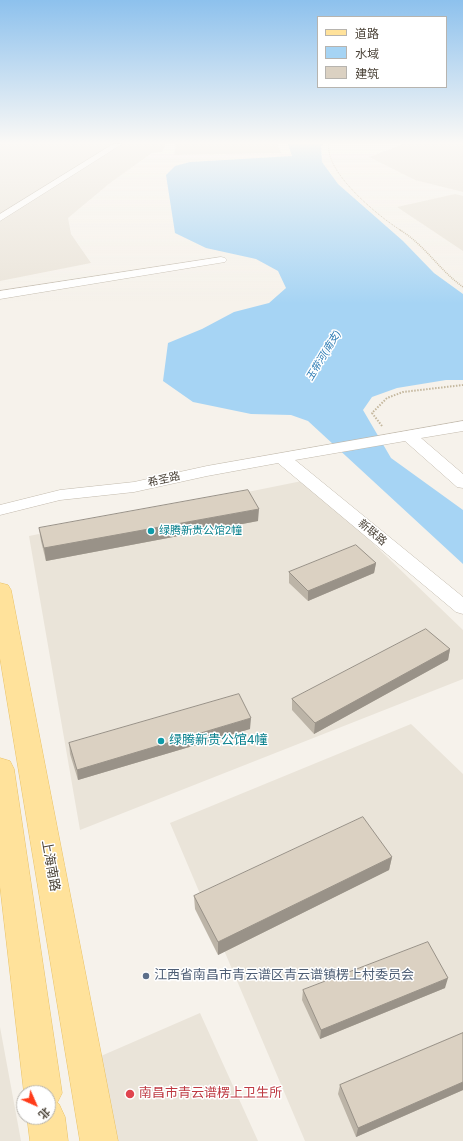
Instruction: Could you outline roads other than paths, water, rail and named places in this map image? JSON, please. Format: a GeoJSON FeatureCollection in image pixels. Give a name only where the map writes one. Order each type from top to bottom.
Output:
{"type":"FeatureCollection","features":[{"type":"Feature","properties":{"kind":"main road","name":"上海南路"},"geometry":{"type":"LineString","coordinates":[[0,590],[99,1141]]}},
{"type":"Feature","properties":{"kind":"main road"},"geometry":{"type":"LineString","coordinates":[[0,768],[42,1085]]}},
{"type":"Feature","properties":{"kind":"main road"},"geometry":{"type":"LineString","coordinates":[[47,1125],[49,1141]]}},
{"type":"Feature","properties":{"kind":"street"},"geometry":{"type":"LineString","coordinates":[[0,218],[33,197]]}},
{"type":"Feature","properties":{"kind":"street"},"geometry":{"type":"LineString","coordinates":[[0,295],[221,260]]}},
{"type":"Feature","properties":{"kind":"street"},"geometry":{"type":"LineString","coordinates":[[409,436],[463,426]]}},
{"type":"Feature","properties":{"kind":"street"},"geometry":{"type":"LineString","coordinates":[[409,436],[463,483]]}},
{"type":"Feature","properties":{"kind":"street","name":"希圣路"},"geometry":{"type":"LineString","coordinates":[[0,510],[60,495],[134,487],[207,471],[409,436]]}},
{"type":"Feature","properties":{"kind":"street","name":"新联路"},"geometry":{"type":"LineString","coordinates":[[282,458],[463,607]]}},
{"type":"Feature","properties":{"kind":"water","name":"玉带河(南支)"},"geometry":{"type":"Polygon","coordinates":[[[169,197],[353,197],[403,241],[434,273],[463,294],[463,380],[446,380],[397,388],[372,397],[363,410],[391,458],[463,510],[463,564],[308,421],[291,415],[251,414],[193,402],[163,381],[168,343],[202,329],[234,312],[269,303],[286,288],[278,271],[256,259],[206,248],[175,233],[169,197]]]}},
{"type":"Feature","properties":{"kind":"place","name":"绿腾新贵公馆2幢"},"geometry":{"type":"Point","coordinates":[151,531]}},
{"type":"Feature","properties":{"kind":"place","name":"绿腾新贵公馆4幢"},"geometry":{"type":"Point","coordinates":[161,741]}},
{"type":"Feature","properties":{"kind":"place","name":"江西省南昌市青云谱区青云谱镇楞上村委员会"},"geometry":{"type":"Point","coordinates":[146,976]}},
{"type":"Feature","properties":{"kind":"place","name":"南昌市青云谱楞上卫生所"},"geometry":{"type":"Point","coordinates":[130,1094]}}]}
